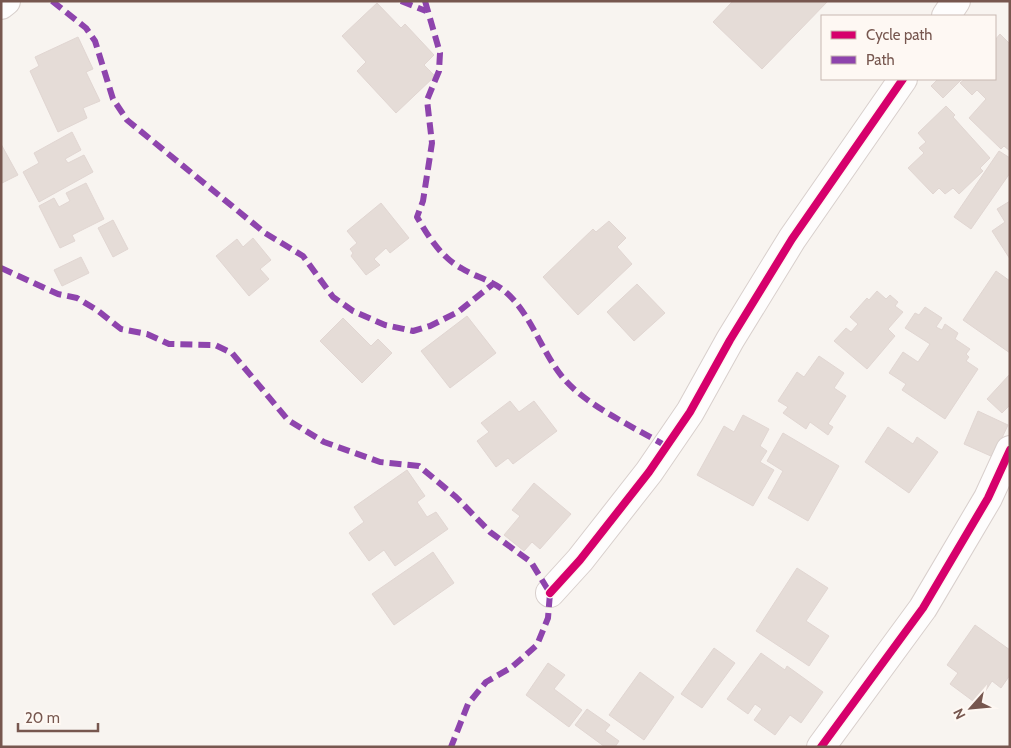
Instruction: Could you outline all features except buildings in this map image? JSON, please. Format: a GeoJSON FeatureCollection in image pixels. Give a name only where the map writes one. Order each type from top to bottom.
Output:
{"type":"FeatureCollection","features":[{"type":"Feature","properties":{"kind":"street"},"geometry":{"type":"LineString","coordinates":[[1,5],[6,1]]}},
{"type":"Feature","properties":{"kind":"street"},"geometry":{"type":"LineString","coordinates":[[947,15],[956,1]]}},
{"type":"Feature","properties":{"kind":"street"},"geometry":{"type":"LineString","coordinates":[[550,594],[580,560],[649,472],[690,412],[730,340],[792,239],[901,80]]}},
{"type":"Feature","properties":{"kind":"street"},"geometry":{"type":"LineString","coordinates":[[821,747],[923,608],[988,498],[1010,450]]}},
{"type":"Feature","properties":{"kind":"marked path"},"geometry":{"type":"LineString","coordinates":[[52,1],[86,28],[95,41],[113,99],[127,120],[265,233],[303,256],[333,297],[353,311],[385,325],[413,331],[430,326],[458,312],[493,284]]}},
{"type":"Feature","properties":{"kind":"marked path"},"geometry":{"type":"LineString","coordinates":[[401,1],[426,11]]}},
{"type":"Feature","properties":{"kind":"marked path"},"geometry":{"type":"LineString","coordinates":[[425,1],[440,53],[439,71],[427,100],[432,143],[423,201],[417,217],[430,239],[447,258],[466,271],[502,289],[512,298],[528,320],[557,369],[575,390],[599,408],[666,446]]}},
{"type":"Feature","properties":{"kind":"marked path"},"geometry":{"type":"LineString","coordinates":[[1,268],[58,294],[77,298],[97,310],[121,329],[147,334],[169,344],[215,345],[232,353],[288,420],[324,442],[380,462],[419,466],[456,497],[490,532],[531,562],[550,593],[548,618],[537,645],[512,667],[486,682],[468,704],[451,747]]}},
{"type":"Feature","properties":{"kind":"cycle path"},"geometry":{"type":"LineString","coordinates":[[550,593],[580,560],[649,472],[690,412],[730,340],[792,239],[902,80]]}},
{"type":"Feature","properties":{"kind":"cycle path"},"geometry":{"type":"LineString","coordinates":[[821,747],[923,608],[988,498],[1010,450]]}}]}
